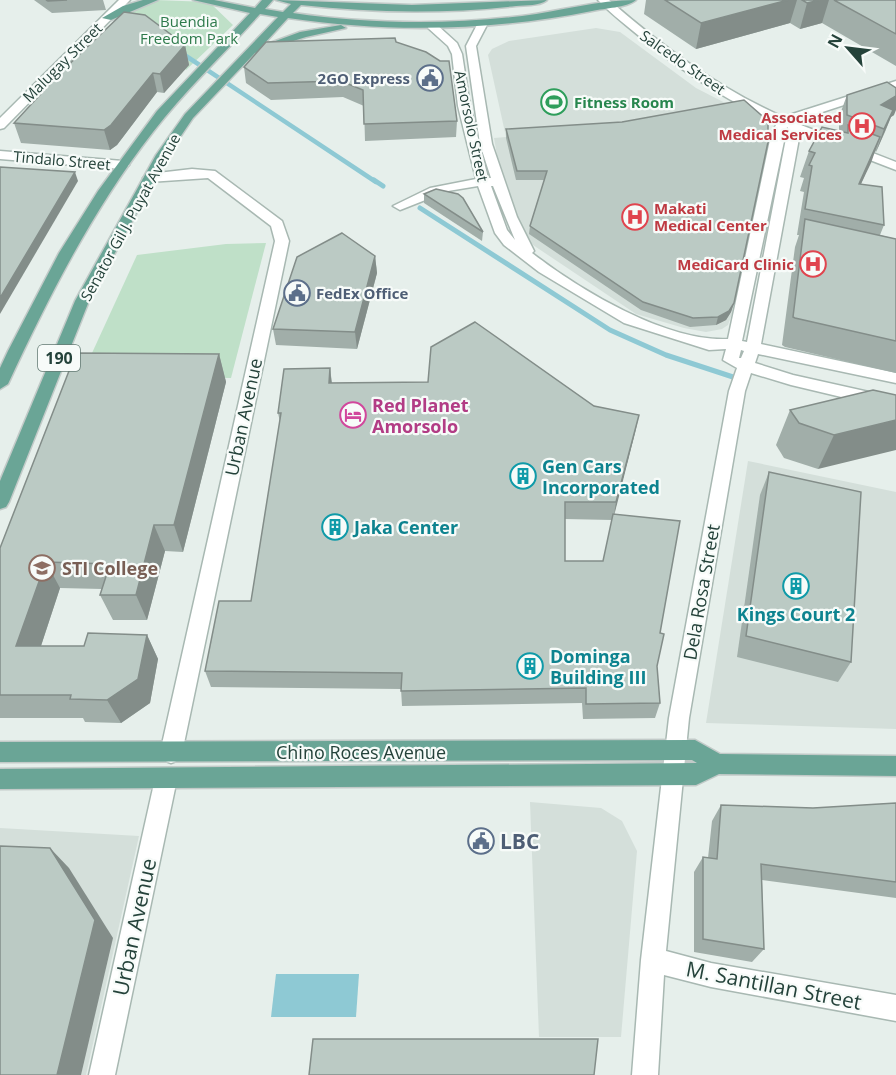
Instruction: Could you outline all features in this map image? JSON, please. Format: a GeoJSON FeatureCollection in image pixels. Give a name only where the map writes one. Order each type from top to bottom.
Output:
{"type":"FeatureCollection","features":[{"type":"Feature","properties":{"kind":"main road"},"geometry":{"type":"LineString","coordinates":[[106,18],[127,8],[153,0]]}},
{"type":"Feature","properties":{"kind":"main road"},"geometry":{"type":"LineString","coordinates":[[198,0],[286,15],[381,26]]}},
{"type":"Feature","properties":{"kind":"main road","name":"Senator Gil J. Puyat Avenue"},"geometry":{"type":"LineString","coordinates":[[0,384],[37,305],[123,165],[161,115],[230,38],[268,0]]}},
{"type":"Feature","properties":{"kind":"main road"},"geometry":{"type":"LineString","coordinates":[[281,0],[358,9],[463,8],[542,0]]}},
{"type":"Feature","properties":{"kind":"main road"},"geometry":{"type":"LineString","coordinates":[[339,0],[358,9]]}},
{"type":"Feature","properties":{"kind":"main road","name":"Senator Gil J. Puyat Avenue"},"geometry":{"type":"LineString","coordinates":[[0,502],[82,301],[149,178],[189,116],[238,62],[299,1]]}},
{"type":"Feature","properties":{"kind":"main road"},"geometry":{"type":"LineString","coordinates":[[238,62],[258,51],[304,34],[338,28],[483,23],[624,1]]}},
{"type":"Feature","properties":{"kind":"main road"},"geometry":{"type":"LineString","coordinates":[[211,3],[228,21],[230,38]]}},
{"type":"Feature","properties":{"kind":"main road","name":"Chino Roces Avenue"},"geometry":{"type":"LineString","coordinates":[[0,752],[695,750],[717,764]]}},
{"type":"Feature","properties":{"kind":"main road","name":"Chino Roces Avenue"},"geometry":{"type":"LineString","coordinates":[[0,779],[696,775],[717,764],[896,766]]}},
{"type":"Feature","properties":{"kind":"street","name":"Malugay Street"},"geometry":{"type":"LineString","coordinates":[[0,125],[125,0]]}},
{"type":"Feature","properties":{"kind":"street","name":"Salcedo Street"},"geometry":{"type":"LineString","coordinates":[[624,1],[693,61],[790,121]]}},
{"type":"Feature","properties":{"kind":"street","name":"Salcedo Street"},"geometry":{"type":"LineString","coordinates":[[606,2],[678,63],[713,86],[896,166]]}},
{"type":"Feature","properties":{"kind":"street","name":"Amorsolo Street"},"geometry":{"type":"LineString","coordinates":[[483,23],[471,46],[490,182]]}},
{"type":"Feature","properties":{"kind":"street","name":"Amorsolo Street"},"geometry":{"type":"LineString","coordinates":[[432,26],[453,45],[457,54],[464,106],[477,164],[510,217],[530,258],[629,320],[710,345],[731,360],[747,366],[847,394],[896,404]]}},
{"type":"Feature","properties":{"kind":"street"},"geometry":{"type":"LineString","coordinates":[[731,360],[777,135],[790,121],[896,84]]}},
{"type":"Feature","properties":{"kind":"street"},"geometry":{"type":"LineString","coordinates":[[871,92],[889,101]]}},
{"type":"Feature","properties":{"kind":"street","name":"Dela Rosa Street"},"geometry":{"type":"LineString","coordinates":[[645,1075],[653,960],[676,750],[737,394],[754,349],[783,238],[790,121]]}},
{"type":"Feature","properties":{"kind":"street","name":"Tindalo Street"},"geometry":{"type":"LineString","coordinates":[[0,154],[123,165]]}},
{"type":"Feature","properties":{"kind":"street"},"geometry":{"type":"LineString","coordinates":[[400,206],[430,190],[471,175],[477,164]]}},
{"type":"Feature","properties":{"kind":"street","name":"Urban Avenue"},"geometry":{"type":"LineString","coordinates":[[149,178],[192,173],[211,174],[277,224],[282,241],[171,753]]}},
{"type":"Feature","properties":{"kind":"street"},"geometry":{"type":"LineString","coordinates":[[450,184],[490,182]]}},
{"type":"Feature","properties":{"kind":"street","name":"Amorsolo Street"},"geometry":{"type":"LineString","coordinates":[[710,345],[735,344],[896,378]]}},
{"type":"Feature","properties":{"kind":"street","name":"Urban Avenue"},"geometry":{"type":"LineString","coordinates":[[102,1075],[165,779]]}},
{"type":"Feature","properties":{"kind":"street","name":"M. Santillan Street"},"geometry":{"type":"LineString","coordinates":[[653,960],[711,975],[896,1008]]}},
{"type":"Feature","properties":{"kind":"shaded area","name":"Makati Medical Center"},"geometry":{"type":"Polygon","coordinates":[[[596,28],[620,32],[696,88],[735,108],[765,149],[771,150],[749,266],[728,325],[722,329],[706,332],[636,314],[533,245],[514,223],[500,173],[494,138],[506,137],[488,55],[492,49],[509,41],[596,28]]]}},
{"type":"Feature","properties":{"kind":"shaded area"},"geometry":{"type":"Polygon","coordinates":[[[748,461],[896,492],[896,729],[706,723],[748,461]]]}},
{"type":"Feature","properties":{"kind":"shaded area"},"geometry":{"type":"Polygon","coordinates":[[[530,802],[601,808],[622,821],[637,851],[621,1037],[539,1037],[530,802]]]}},
{"type":"Feature","properties":{"kind":"shaded area"},"geometry":{"type":"Polygon","coordinates":[[[0,828],[139,836],[86,1075],[0,1075],[0,828]]]}},
{"type":"Feature","properties":{"kind":"green space","name":"Buendia Freedom Park"},"geometry":{"type":"Polygon","coordinates":[[[155,0],[209,2],[233,25],[186,70],[157,36],[122,12],[155,0]]]}},
{"type":"Feature","properties":{"kind":"green space"},"geometry":{"type":"Polygon","coordinates":[[[266,243],[231,378],[81,377],[137,255],[226,244],[266,243]]]}},
{"type":"Feature","properties":{"kind":"water"},"geometry":{"type":"Polygon","coordinates":[[[276,974],[359,974],[356,1017],[271,1017],[276,974]]]}},
{"type":"Feature","properties":{"kind":"building"},"geometry":{"type":"Polygon","coordinates":[[[665,0],[788,0],[701,23],[665,0]]]}},
{"type":"Feature","properties":{"kind":"building"},"geometry":{"type":"Polygon","coordinates":[[[802,0],[820,0],[807,3],[802,0]]]}},
{"type":"Feature","properties":{"kind":"building"},"geometry":{"type":"Polygon","coordinates":[[[834,0],[896,0],[896,34],[834,0]]]}},
{"type":"Feature","properties":{"kind":"building"},"geometry":{"type":"Polygon","coordinates":[[[124,12],[145,15],[185,45],[160,74],[153,73],[111,125],[104,130],[14,123],[60,73],[124,12]]]}},
{"type":"Feature","properties":{"kind":"building"},"geometry":{"type":"Polygon","coordinates":[[[395,38],[396,42],[426,52],[440,61],[449,61],[457,121],[364,124],[363,90],[341,81],[268,83],[244,67],[266,42],[395,38]]]}},
{"type":"Feature","properties":{"kind":"building"},"geometry":{"type":"Polygon","coordinates":[[[887,82],[896,88],[896,96],[881,105],[893,110],[884,129],[847,115],[847,95],[887,82]]]}},
{"type":"Feature","properties":{"kind":"building","name":"Makati Medical Center"},"geometry":{"type":"Polygon","coordinates":[[[744,100],[768,121],[768,142],[734,303],[729,311],[718,317],[693,318],[643,302],[530,226],[547,171],[517,171],[506,129],[622,122],[744,100]]]}},
{"type":"Feature","properties":{"kind":"building"},"geometry":{"type":"Polygon","coordinates":[[[848,125],[880,137],[859,184],[882,187],[884,225],[805,209],[812,166],[809,165],[815,153],[809,151],[822,127],[848,133],[848,125]]]}},
{"type":"Feature","properties":{"kind":"building"},"geometry":{"type":"Polygon","coordinates":[[[0,167],[75,172],[0,298],[0,167]]]}},
{"type":"Feature","properties":{"kind":"building"},"geometry":{"type":"Polygon","coordinates":[[[436,189],[458,194],[463,198],[483,232],[424,194],[436,189]]]}},
{"type":"Feature","properties":{"kind":"building"},"geometry":{"type":"Polygon","coordinates":[[[805,219],[896,239],[896,341],[793,317],[805,219]]]}},
{"type":"Feature","properties":{"kind":"building"},"geometry":{"type":"Polygon","coordinates":[[[342,233],[375,256],[355,332],[273,329],[297,257],[342,233]]]}},
{"type":"Feature","properties":{"kind":"building"},"geometry":{"type":"Polygon","coordinates":[[[475,322],[594,406],[639,415],[616,502],[565,502],[565,561],[603,561],[613,514],[680,521],[660,633],[664,634],[657,666],[660,703],[586,704],[586,688],[401,691],[402,673],[205,671],[219,601],[251,601],[281,413],[278,413],[284,369],[330,368],[329,383],[428,382],[431,347],[475,322]]]}},
{"type":"Feature","properties":{"kind":"building"},"geometry":{"type":"Polygon","coordinates":[[[76,353],[219,354],[174,525],[154,525],[136,595],[100,595],[110,564],[46,562],[16,646],[84,646],[88,633],[147,635],[138,679],[107,700],[70,699],[71,695],[0,695],[0,548],[76,353]]]}},
{"type":"Feature","properties":{"kind":"building"},"geometry":{"type":"Polygon","coordinates":[[[873,390],[896,395],[896,420],[834,435],[799,423],[790,410],[873,390]]]}},
{"type":"Feature","properties":{"kind":"building","name":"Kings Court 2"},"geometry":{"type":"Polygon","coordinates":[[[769,472],[861,492],[851,662],[746,636],[769,472]]]}},
{"type":"Feature","properties":{"kind":"building"},"geometry":{"type":"Polygon","coordinates":[[[896,803],[896,882],[761,864],[764,949],[703,939],[703,857],[717,859],[721,805],[813,808],[896,803]]]}},
{"type":"Feature","properties":{"kind":"building"},"geometry":{"type":"Polygon","coordinates":[[[0,846],[50,848],[95,920],[57,1075],[0,1075],[0,846]]]}},
{"type":"Feature","properties":{"kind":"building"},"geometry":{"type":"Polygon","coordinates":[[[313,1039],[598,1039],[594,1075],[309,1075],[313,1039]]]}},
{"type":"Feature","properties":{"kind":"waterway"},"geometry":{"type":"LineString","coordinates":[[180,52],[376,182]]}},
{"type":"Feature","properties":{"kind":"waterway"},"geometry":{"type":"LineString","coordinates":[[374,180],[383,186]]}},
{"type":"Feature","properties":{"kind":"waterway"},"geometry":{"type":"LineString","coordinates":[[420,208],[610,330],[666,355],[733,377]]}},
{"type":"Feature","properties":{"kind":"place","name":"2GO Express"},"geometry":{"type":"Point","coordinates":[430,78]}},
{"type":"Feature","properties":{"kind":"place","name":"Fitness Room"},"geometry":{"type":"Point","coordinates":[554,102]}},
{"type":"Feature","properties":{"kind":"place","name":"Associated Medical Services"},"geometry":{"type":"Point","coordinates":[862,126]}},
{"type":"Feature","properties":{"kind":"place","name":"Makati Medical Center"},"geometry":{"type":"Point","coordinates":[635,217]}},
{"type":"Feature","properties":{"kind":"place","name":"MediCard Clinic"},"geometry":{"type":"Point","coordinates":[813,264]}},
{"type":"Feature","properties":{"kind":"place","name":"FedEx Office"},"geometry":{"type":"Point","coordinates":[297,293]}},
{"type":"Feature","properties":{"kind":"place","name":"Red Planet Amorsolo"},"geometry":{"type":"Point","coordinates":[353,415]}},
{"type":"Feature","properties":{"kind":"place","name":"Gen Cars Incorporated"},"geometry":{"type":"Point","coordinates":[523,476]}},
{"type":"Feature","properties":{"kind":"place","name":"Jaka Center"},"geometry":{"type":"Point","coordinates":[335,527]}},
{"type":"Feature","properties":{"kind":"place","name":"STI College"},"geometry":{"type":"Point","coordinates":[42,568]}},
{"type":"Feature","properties":{"kind":"place","name":"Kings Court 2"},"geometry":{"type":"Point","coordinates":[796,586]}},
{"type":"Feature","properties":{"kind":"place","name":"Dominga Building III"},"geometry":{"type":"Point","coordinates":[530,666]}},
{"type":"Feature","properties":{"kind":"place","name":"LBC"},"geometry":{"type":"Point","coordinates":[481,841]}}]}
